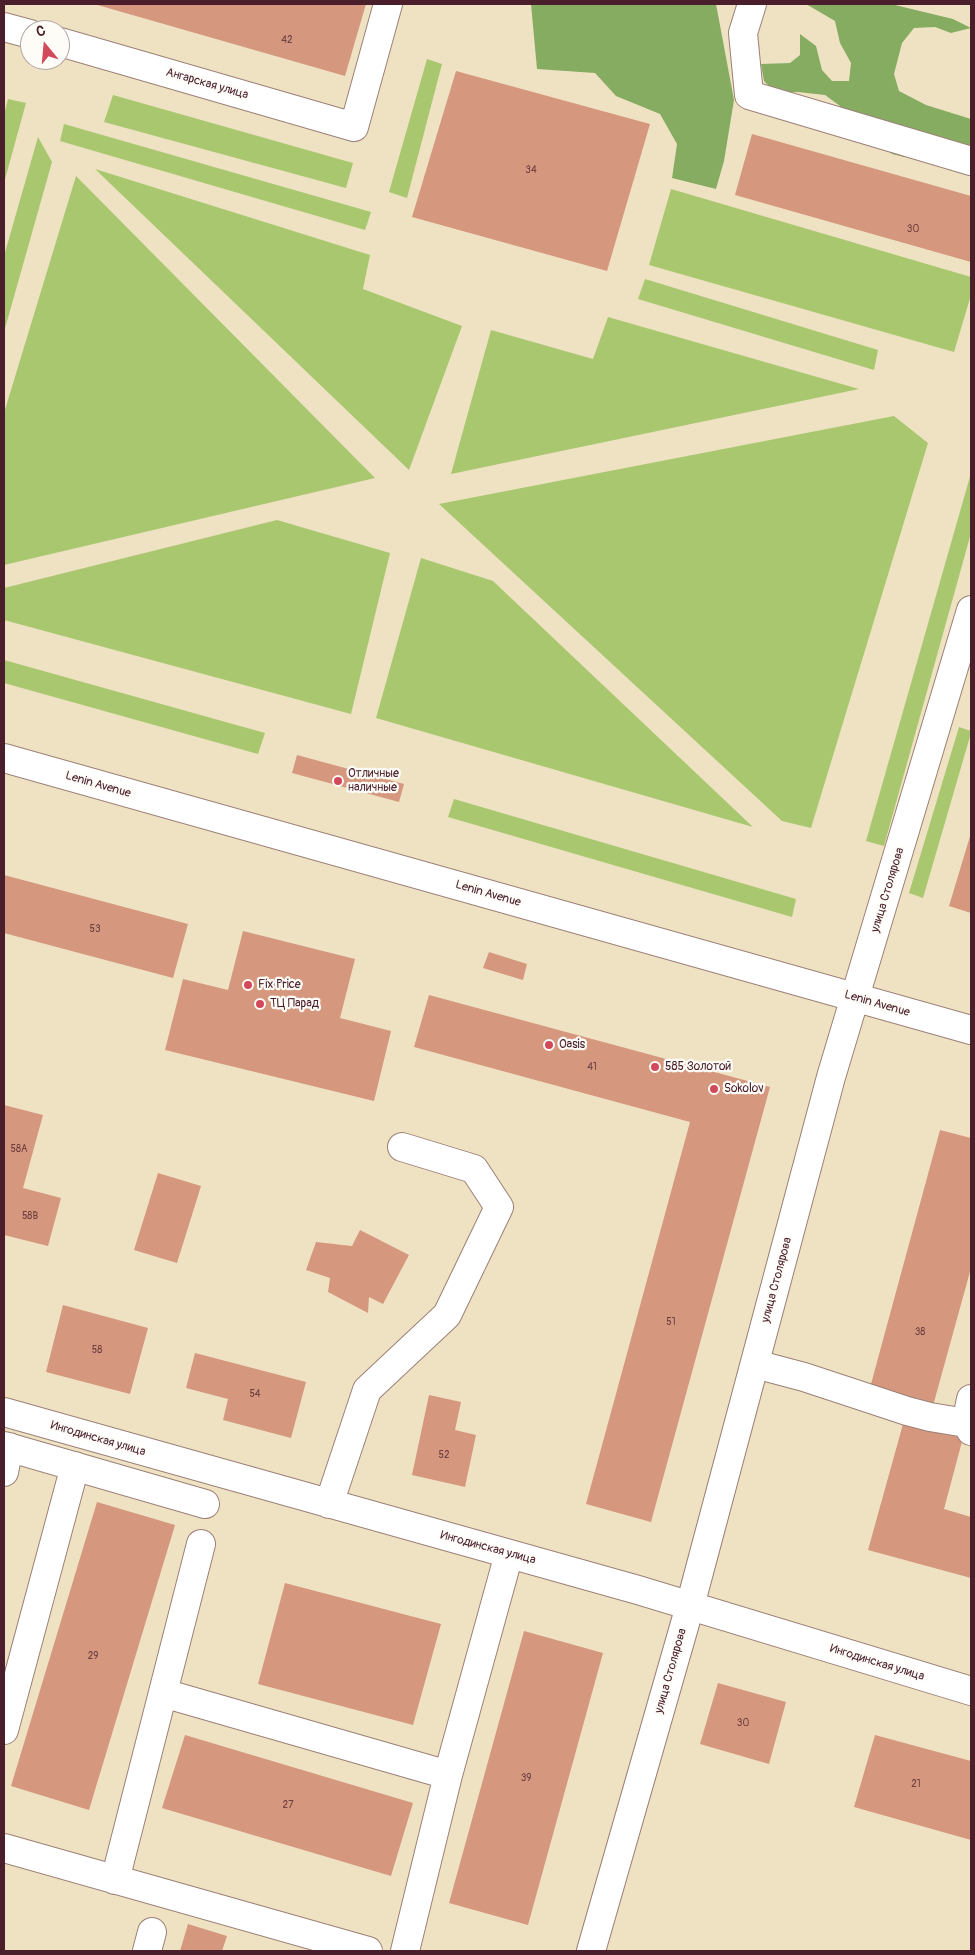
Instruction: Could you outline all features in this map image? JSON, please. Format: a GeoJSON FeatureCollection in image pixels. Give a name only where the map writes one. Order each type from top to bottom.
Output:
{"type":"FeatureCollection","features":[{"type":"Feature","properties":{"kind":"street"},"geometry":{"type":"LineString","coordinates":[[4,13],[7,4]]}},
{"type":"Feature","properties":{"kind":"street","name":"Ангарская улица"},"geometry":{"type":"LineString","coordinates":[[70,45],[354,126],[388,4]]}},
{"type":"Feature","properties":{"kind":"street"},"geometry":{"type":"LineString","coordinates":[[752,4],[743,34],[749,95],[971,161]]}},
{"type":"Feature","properties":{"kind":"street"},"geometry":{"type":"LineString","coordinates":[[4,27],[20,31]]}},
{"type":"Feature","properties":{"kind":"street","name":"улица Столярова"},"geometry":{"type":"LineString","coordinates":[[591,1951],[690,1606],[832,1076],[971,610]]}},
{"type":"Feature","properties":{"kind":"street","name":"Lenin Avenue"},"geometry":{"type":"LineString","coordinates":[[4,758],[971,1030]]}},
{"type":"Feature","properties":{"kind":"street"},"geometry":{"type":"LineString","coordinates":[[329,1504],[366,1390],[447,1315],[499,1206],[474,1169],[402,1147]]}},
{"type":"Feature","properties":{"kind":"street"},"geometry":{"type":"LineString","coordinates":[[755,1364],[804,1377],[930,1418],[969,1418]]}},
{"type":"Feature","properties":{"kind":"street","name":"Ингодинская улица"},"geometry":{"type":"LineString","coordinates":[[4,1412],[638,1590],[971,1691]]}},
{"type":"Feature","properties":{"kind":"street"},"geometry":{"type":"LineString","coordinates":[[5,1455],[74,1466],[205,1504]]}},
{"type":"Feature","properties":{"kind":"street"},"geometry":{"type":"LineString","coordinates":[[4,1730],[74,1466]]}},
{"type":"Feature","properties":{"kind":"street"},"geometry":{"type":"LineString","coordinates":[[115,1880],[201,1544]]}},
{"type":"Feature","properties":{"kind":"street"},"geometry":{"type":"LineString","coordinates":[[405,1951],[448,1775],[509,1554]]}},
{"type":"Feature","properties":{"kind":"street"},"geometry":{"type":"LineString","coordinates":[[163,1693],[448,1775]]}},
{"type":"Feature","properties":{"kind":"street"},"geometry":{"type":"LineString","coordinates":[[4,1848],[368,1951]]}},
{"type":"Feature","properties":{"kind":"green space"},"geometry":{"type":"Polygon","coordinates":[[[531,4],[716,4],[734,100],[724,161],[716,189],[672,178],[677,144],[660,114],[616,96],[595,73],[537,69],[531,4]]]}},
{"type":"Feature","properties":{"kind":"green space"},"geometry":{"type":"Polygon","coordinates":[[[806,4],[891,4],[953,19],[971,28],[951,33],[935,27],[914,28],[902,43],[894,74],[899,91],[926,105],[971,119],[971,152],[927,138],[904,157],[892,154],[840,114],[840,106],[825,95],[798,92],[776,93],[764,81],[761,64],[790,63],[800,55],[800,34],[816,46],[822,70],[832,81],[849,81],[851,63],[840,43],[835,21],[806,4]]]}},
{"type":"Feature","properties":{"kind":"green space"},"geometry":{"type":"Polygon","coordinates":[[[427,59],[442,64],[407,198],[389,192],[427,59]]]}},
{"type":"Feature","properties":{"kind":"green space"},"geometry":{"type":"Polygon","coordinates":[[[113,95],[353,163],[346,188],[104,122],[113,95]]]}},
{"type":"Feature","properties":{"kind":"green space"},"geometry":{"type":"Polygon","coordinates":[[[8,99],[26,103],[4,183],[4,115],[8,99]]]}},
{"type":"Feature","properties":{"kind":"green space"},"geometry":{"type":"Polygon","coordinates":[[[64,124],[371,212],[365,230],[60,141],[64,124]]]}},
{"type":"Feature","properties":{"kind":"green space"},"geometry":{"type":"Polygon","coordinates":[[[38,137],[52,162],[4,332],[4,256],[38,137]]]}},
{"type":"Feature","properties":{"kind":"green space"},"geometry":{"type":"Polygon","coordinates":[[[95,169],[370,255],[363,289],[462,326],[409,470],[95,169]]]}},
{"type":"Feature","properties":{"kind":"green space"},"geometry":{"type":"Polygon","coordinates":[[[76,176],[375,478],[4,565],[4,413],[76,176]]]}},
{"type":"Feature","properties":{"kind":"green space"},"geometry":{"type":"Polygon","coordinates":[[[671,189],[971,277],[971,295],[954,352],[649,265],[671,189]]]}},
{"type":"Feature","properties":{"kind":"green space"},"geometry":{"type":"Polygon","coordinates":[[[645,279],[878,350],[874,370],[638,299],[645,279]]]}},
{"type":"Feature","properties":{"kind":"green space"},"geometry":{"type":"Polygon","coordinates":[[[608,317],[859,389],[451,474],[491,330],[593,359],[608,317]]]}},
{"type":"Feature","properties":{"kind":"green space"},"geometry":{"type":"Polygon","coordinates":[[[894,416],[928,443],[811,828],[782,821],[439,504],[894,416]]]}},
{"type":"Feature","properties":{"kind":"green space"},"geometry":{"type":"Polygon","coordinates":[[[971,473],[971,533],[884,846],[866,841],[971,473]]]}},
{"type":"Feature","properties":{"kind":"green space"},"geometry":{"type":"Polygon","coordinates":[[[277,520],[390,553],[351,714],[4,620],[4,588],[277,520]]]}},
{"type":"Feature","properties":{"kind":"green space"},"geometry":{"type":"Polygon","coordinates":[[[421,558],[493,581],[753,827],[376,718],[421,558]]]}},
{"type":"Feature","properties":{"kind":"green space"},"geometry":{"type":"Polygon","coordinates":[[[4,660],[265,733],[258,754],[4,683],[4,660]]]}},
{"type":"Feature","properties":{"kind":"green space"},"geometry":{"type":"Polygon","coordinates":[[[959,727],[971,731],[971,733],[923,898],[909,893],[959,727]]]}},
{"type":"Feature","properties":{"kind":"green space"},"geometry":{"type":"Polygon","coordinates":[[[454,799],[796,899],[792,917],[448,817],[454,799]]]}},
{"type":"Feature","properties":{"kind":"building"},"geometry":{"type":"Polygon","coordinates":[[[94,4],[366,4],[345,76],[94,4]]]}},
{"type":"Feature","properties":{"kind":"building"},"geometry":{"type":"Polygon","coordinates":[[[456,71],[650,124],[607,271],[412,217],[456,71]]]}},
{"type":"Feature","properties":{"kind":"building"},"geometry":{"type":"Polygon","coordinates":[[[752,134],[971,196],[971,262],[735,195],[752,134]]]}},
{"type":"Feature","properties":{"kind":"building"},"geometry":{"type":"Polygon","coordinates":[[[297,755],[404,784],[399,802],[292,773],[297,755]]]}},
{"type":"Feature","properties":{"kind":"building"},"geometry":{"type":"Polygon","coordinates":[[[971,833],[971,913],[949,906],[971,833]]]}},
{"type":"Feature","properties":{"kind":"building"},"geometry":{"type":"Polygon","coordinates":[[[4,875],[188,924],[173,978],[4,933],[4,875]]]}},
{"type":"Feature","properties":{"kind":"building","name":"ТЦ Парад"},"geometry":{"type":"Polygon","coordinates":[[[243,931],[355,959],[340,1018],[391,1031],[374,1101],[165,1050],[183,979],[228,990],[243,931]]]}},
{"type":"Feature","properties":{"kind":"building"},"geometry":{"type":"Polygon","coordinates":[[[489,952],[527,964],[523,980],[483,968],[489,952]]]}},
{"type":"Feature","properties":{"kind":"building"},"geometry":{"type":"Polygon","coordinates":[[[429,995],[770,1087],[651,1522],[586,1504],[690,1122],[414,1047],[429,995]]]}},
{"type":"Feature","properties":{"kind":"building"},"geometry":{"type":"Polygon","coordinates":[[[4,1105],[43,1115],[23,1188],[61,1198],[48,1246],[4,1235],[4,1105]]]}},
{"type":"Feature","properties":{"kind":"building"},"geometry":{"type":"Polygon","coordinates":[[[940,1130],[971,1138],[971,1268],[928,1424],[964,1434],[944,1509],[971,1517],[971,1578],[868,1550],[908,1406],[868,1395],[940,1130]]]}},
{"type":"Feature","properties":{"kind":"building"},"geometry":{"type":"Polygon","coordinates":[[[158,1173],[201,1186],[177,1263],[134,1250],[158,1173]]]}},
{"type":"Feature","properties":{"kind":"building"},"geometry":{"type":"Polygon","coordinates":[[[360,1230],[409,1255],[383,1304],[369,1297],[368,1313],[328,1292],[330,1278],[306,1270],[316,1242],[352,1246],[360,1230]]]}},
{"type":"Feature","properties":{"kind":"building"},"geometry":{"type":"Polygon","coordinates":[[[63,1305],[148,1328],[130,1394],[46,1372],[63,1305]]]}},
{"type":"Feature","properties":{"kind":"building"},"geometry":{"type":"Polygon","coordinates":[[[195,1353],[306,1382],[291,1438],[223,1420],[228,1399],[186,1388],[195,1353]]]}},
{"type":"Feature","properties":{"kind":"building"},"geometry":{"type":"Polygon","coordinates":[[[429,1395],[461,1402],[455,1430],[476,1435],[465,1487],[412,1475],[429,1395]]]}},
{"type":"Feature","properties":{"kind":"building"},"geometry":{"type":"Polygon","coordinates":[[[97,1502],[175,1525],[89,1810],[11,1786],[97,1502]]]}},
{"type":"Feature","properties":{"kind":"building"},"geometry":{"type":"Polygon","coordinates":[[[285,1583],[441,1624],[413,1725],[258,1684],[285,1583]]]}},
{"type":"Feature","properties":{"kind":"building"},"geometry":{"type":"Polygon","coordinates":[[[524,1631],[603,1653],[528,1925],[449,1903],[524,1631]]]}},
{"type":"Feature","properties":{"kind":"building"},"geometry":{"type":"Polygon","coordinates":[[[718,1683],[786,1702],[769,1764],[700,1744],[718,1683]]]}},
{"type":"Feature","properties":{"kind":"building"},"geometry":{"type":"Polygon","coordinates":[[[185,1735],[413,1803],[391,1876],[162,1808],[185,1735]]]}},
{"type":"Feature","properties":{"kind":"building"},"geometry":{"type":"Polygon","coordinates":[[[875,1735],[971,1761],[971,1840],[854,1807],[875,1735]]]}},
{"type":"Feature","properties":{"kind":"building"},"geometry":{"type":"Polygon","coordinates":[[[188,1924],[227,1936],[222,1951],[180,1951],[188,1924]]]}},
{"type":"Feature","properties":{"kind":"place","name":"Отличные наличные"},"geometry":{"type":"Point","coordinates":[338,781]}},
{"type":"Feature","properties":{"kind":"place","name":"Fix Price"},"geometry":{"type":"Point","coordinates":[248,985]}},
{"type":"Feature","properties":{"kind":"place","name":"ТЦ Парад"},"geometry":{"type":"Point","coordinates":[260,1004]}},
{"type":"Feature","properties":{"kind":"place","name":"Oasis"},"geometry":{"type":"Point","coordinates":[549,1045]}},
{"type":"Feature","properties":{"kind":"place","name":"585 Золотой"},"geometry":{"type":"Point","coordinates":[655,1067]}},
{"type":"Feature","properties":{"kind":"place","name":"Sokolov"},"geometry":{"type":"Point","coordinates":[714,1089]}}]}
